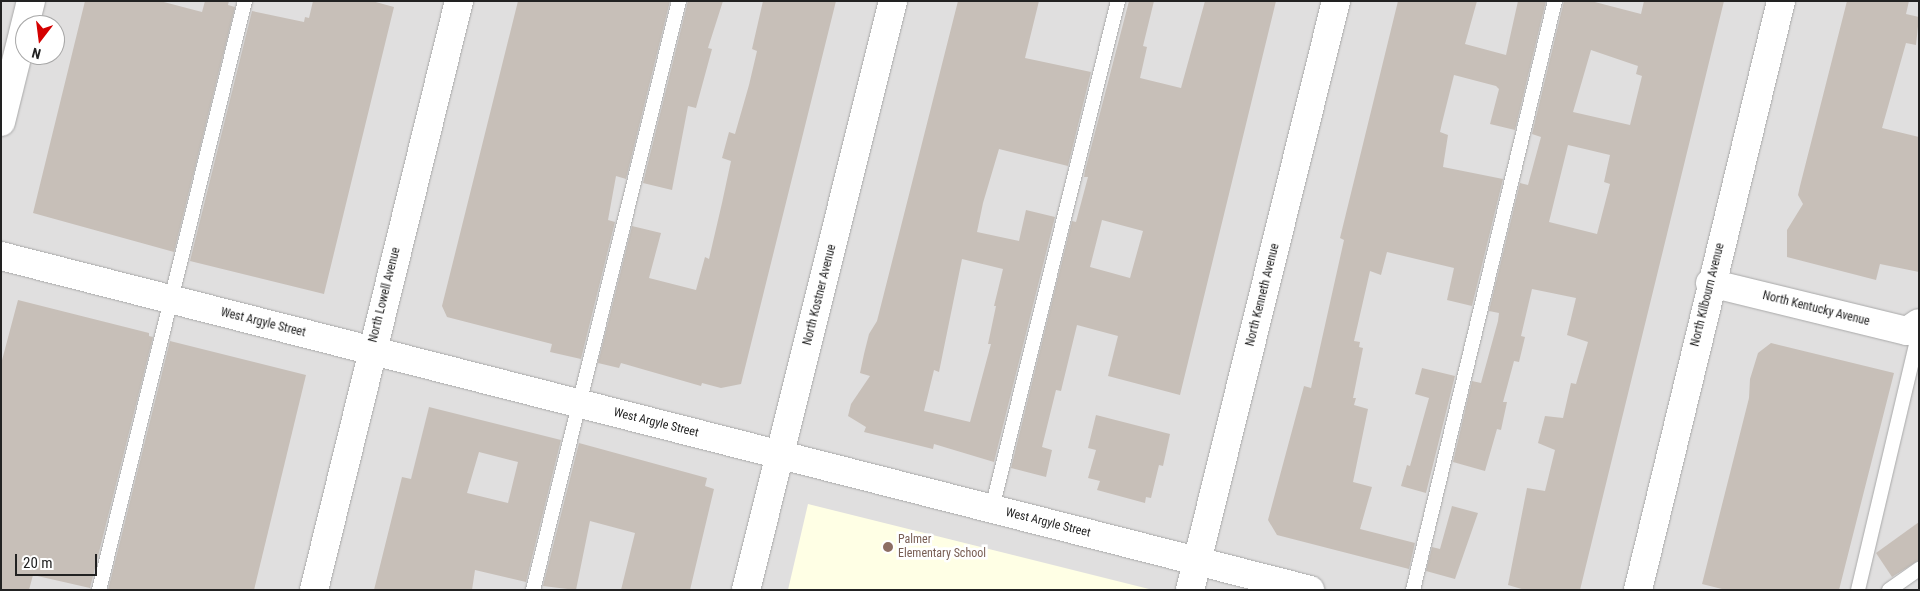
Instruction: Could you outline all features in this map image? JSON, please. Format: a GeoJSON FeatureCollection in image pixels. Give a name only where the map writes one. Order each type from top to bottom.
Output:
{"type":"FeatureCollection","features":[{"type":"Feature","properties":{"kind":"street"},"geometry":{"type":"LineString","coordinates":[[1,122],[31,1]]}},
{"type":"Feature","properties":{"kind":"street","name":"North Lowell Avenue"},"geometry":{"type":"LineString","coordinates":[[314,590],[371,350],[459,1]]}},
{"type":"Feature","properties":{"kind":"street","name":"North Kostner Avenue"},"geometry":{"type":"LineString","coordinates":[[746,590],[894,1]]}},
{"type":"Feature","properties":{"kind":"street","name":"North Kenneth Avenue"},"geometry":{"type":"LineString","coordinates":[[1190,590],[1336,1]]}},
{"type":"Feature","properties":{"kind":"street","name":"North Kilbourn Avenue"},"geometry":{"type":"LineString","coordinates":[[1638,590],[1710,283],[1781,1]]}},
{"type":"Feature","properties":{"kind":"street","name":"West Argyle Street"},"geometry":{"type":"LineString","coordinates":[[1,256],[1310,590]]}},
{"type":"Feature","properties":{"kind":"street","name":"North Kentucky Avenue"},"geometry":{"type":"LineString","coordinates":[[1710,283],[1907,330],[1919,323]]}},
{"type":"Feature","properties":{"kind":"lane"},"geometry":{"type":"LineString","coordinates":[[99,590],[245,1]]}},
{"type":"Feature","properties":{"kind":"lane"},"geometry":{"type":"LineString","coordinates":[[533,590],[679,1]]}},
{"type":"Feature","properties":{"kind":"lane"},"geometry":{"type":"LineString","coordinates":[[992,508],[1118,1]]}},
{"type":"Feature","properties":{"kind":"lane"},"geometry":{"type":"LineString","coordinates":[[1413,590],[1555,1]]}},
{"type":"Feature","properties":{"kind":"lane"},"geometry":{"type":"LineString","coordinates":[[1858,590],[1919,332]]}},
{"type":"Feature","properties":{"kind":"lane"},"geometry":{"type":"LineString","coordinates":[[1889,590],[1919,570]]}},
{"type":"Feature","properties":{"kind":"shaded area"},"geometry":{"type":"Polygon","coordinates":[[[1,1],[1919,1],[1919,590],[1,590],[1,1]]]}},
{"type":"Feature","properties":{"kind":"shaded area","name":"Palmer Elementary School"},"geometry":{"type":"Polygon","coordinates":[[[808,504],[1149,589],[1149,590],[788,590],[808,504]]]}},
{"type":"Feature","properties":{"kind":"building"},"geometry":{"type":"Polygon","coordinates":[[[85,1],[160,1],[202,12],[205,1],[229,1],[228,5],[235,7],[174,252],[33,213],[85,1]]]}},
{"type":"Feature","properties":{"kind":"building"},"geometry":{"type":"Polygon","coordinates":[[[313,1],[372,1],[394,7],[324,294],[190,261],[252,11],[304,22],[305,17],[309,18],[313,1]]]}},
{"type":"Feature","properties":{"kind":"building"},"geometry":{"type":"Polygon","coordinates":[[[518,1],[670,1],[626,179],[616,176],[608,220],[615,222],[581,359],[550,352],[552,344],[447,317],[442,306],[518,1]]]}},
{"type":"Feature","properties":{"kind":"building"},"geometry":{"type":"Polygon","coordinates":[[[688,1],[723,1],[708,48],[712,49],[696,108],[688,106],[672,190],[643,183],[688,1]]]}},
{"type":"Feature","properties":{"kind":"building"},"geometry":{"type":"Polygon","coordinates":[[[763,1],[836,1],[741,384],[721,388],[702,383],[701,386],[621,363],[619,368],[598,363],[632,226],[661,233],[649,278],[696,290],[705,257],[709,259],[722,203],[731,161],[722,158],[729,132],[735,134],[749,85],[757,51],[752,49],[763,1]]]}},
{"type":"Feature","properties":{"kind":"building"},"geometry":{"type":"Polygon","coordinates":[[[958,1],[1039,1],[1025,58],[1091,72],[1068,166],[999,149],[983,203],[977,232],[1019,241],[1026,210],[1055,217],[994,462],[934,444],[933,449],[864,432],[866,427],[848,416],[851,404],[870,376],[860,373],[869,334],[877,321],[958,1]],[[962,259],[939,372],[934,370],[924,411],[970,422],[991,344],[988,344],[996,306],[994,306],[1003,269],[962,259]]]}},
{"type":"Feature","properties":{"kind":"building"},"geometry":{"type":"Polygon","coordinates":[[[1129,1],[1154,1],[1143,46],[1147,47],[1140,78],[1181,88],[1205,1],[1276,1],[1180,395],[1108,376],[1118,336],[1077,325],[1061,391],[1056,390],[1042,447],[1052,450],[1046,477],[1011,468],[1072,221],[1076,222],[1088,177],[1084,177],[1129,1]],[[1102,220],[1090,267],[1130,278],[1143,231],[1102,220]]]}},
{"type":"Feature","properties":{"kind":"building"},"geometry":{"type":"Polygon","coordinates":[[[1398,1],[1477,1],[1465,44],[1506,55],[1518,1],[1546,1],[1515,130],[1490,124],[1499,89],[1496,86],[1454,75],[1442,123],[1440,132],[1448,135],[1443,167],[1503,179],[1472,306],[1447,300],[1454,268],[1387,252],[1381,275],[1370,271],[1354,341],[1360,342],[1359,347],[1363,348],[1353,398],[1356,398],[1354,405],[1368,409],[1353,482],[1372,487],[1360,529],[1415,543],[1409,569],[1277,535],[1268,520],[1304,386],[1311,388],[1344,240],[1340,238],[1398,1]]]}},
{"type":"Feature","properties":{"kind":"building"},"geometry":{"type":"Polygon","coordinates":[[[1564,1],[1591,1],[1641,14],[1644,1],[1724,1],[1580,590],[1525,590],[1508,585],[1527,488],[1545,491],[1555,450],[1538,443],[1545,416],[1563,418],[1571,383],[1576,384],[1588,342],[1567,335],[1576,298],[1532,289],[1521,336],[1525,337],[1519,362],[1514,361],[1503,402],[1507,402],[1501,430],[1497,429],[1485,471],[1453,462],[1472,381],[1481,383],[1498,321],[1499,313],[1489,311],[1520,183],[1528,185],[1541,137],[1532,134],[1564,1]],[[1591,50],[1573,112],[1630,125],[1642,76],[1636,74],[1638,66],[1591,50]],[[1568,145],[1549,222],[1597,234],[1610,184],[1604,182],[1610,155],[1568,145]]]}},
{"type":"Feature","properties":{"kind":"building"},"geometry":{"type":"Polygon","coordinates":[[[1847,1],[1909,1],[1906,14],[1919,17],[1916,45],[1906,43],[1882,128],[1919,137],[1919,272],[1880,264],[1876,280],[1787,257],[1787,230],[1803,204],[1798,195],[1847,1]]]}},
{"type":"Feature","properties":{"kind":"building"},"geometry":{"type":"Polygon","coordinates":[[[18,300],[149,333],[149,336],[153,337],[90,588],[33,575],[29,590],[1,590],[1,364],[18,300]]]}},
{"type":"Feature","properties":{"kind":"building"},"geometry":{"type":"Polygon","coordinates":[[[170,341],[306,375],[254,590],[108,590],[170,341]]]}},
{"type":"Feature","properties":{"kind":"building"},"geometry":{"type":"Polygon","coordinates":[[[1771,343],[1894,373],[1839,590],[1726,590],[1702,584],[1749,398],[1750,379],[1758,353],[1771,343]]]}},
{"type":"Feature","properties":{"kind":"building"},"geometry":{"type":"Polygon","coordinates":[[[1422,368],[1455,376],[1426,493],[1401,486],[1407,465],[1410,466],[1429,398],[1415,394],[1422,368]]]}},
{"type":"Feature","properties":{"kind":"building"},"geometry":{"type":"Polygon","coordinates":[[[429,407],[561,440],[526,582],[475,570],[472,590],[374,590],[402,477],[411,479],[429,407]],[[479,452],[467,493],[508,503],[518,462],[479,452]]]}},
{"type":"Feature","properties":{"kind":"building"},"geometry":{"type":"Polygon","coordinates":[[[1096,415],[1170,434],[1163,466],[1159,465],[1151,498],[1146,497],[1145,503],[1097,490],[1100,481],[1088,478],[1096,450],[1088,448],[1096,415]]]}},
{"type":"Feature","properties":{"kind":"building"},"geometry":{"type":"Polygon","coordinates":[[[579,443],[707,478],[705,486],[714,489],[690,590],[621,590],[635,533],[590,521],[576,590],[543,586],[579,443]]]}},
{"type":"Feature","properties":{"kind":"building"},"geometry":{"type":"Polygon","coordinates":[[[1452,506],[1478,513],[1455,579],[1426,571],[1432,547],[1440,549],[1452,506]]]}},
{"type":"Feature","properties":{"kind":"building"},"geometry":{"type":"Polygon","coordinates":[[[1919,522],[1919,560],[1892,577],[1876,553],[1919,522]]]}},
{"type":"Feature","properties":{"kind":"place","name":"Palmer Elementary School"},"geometry":{"type":"Point","coordinates":[888,547]}}]}
